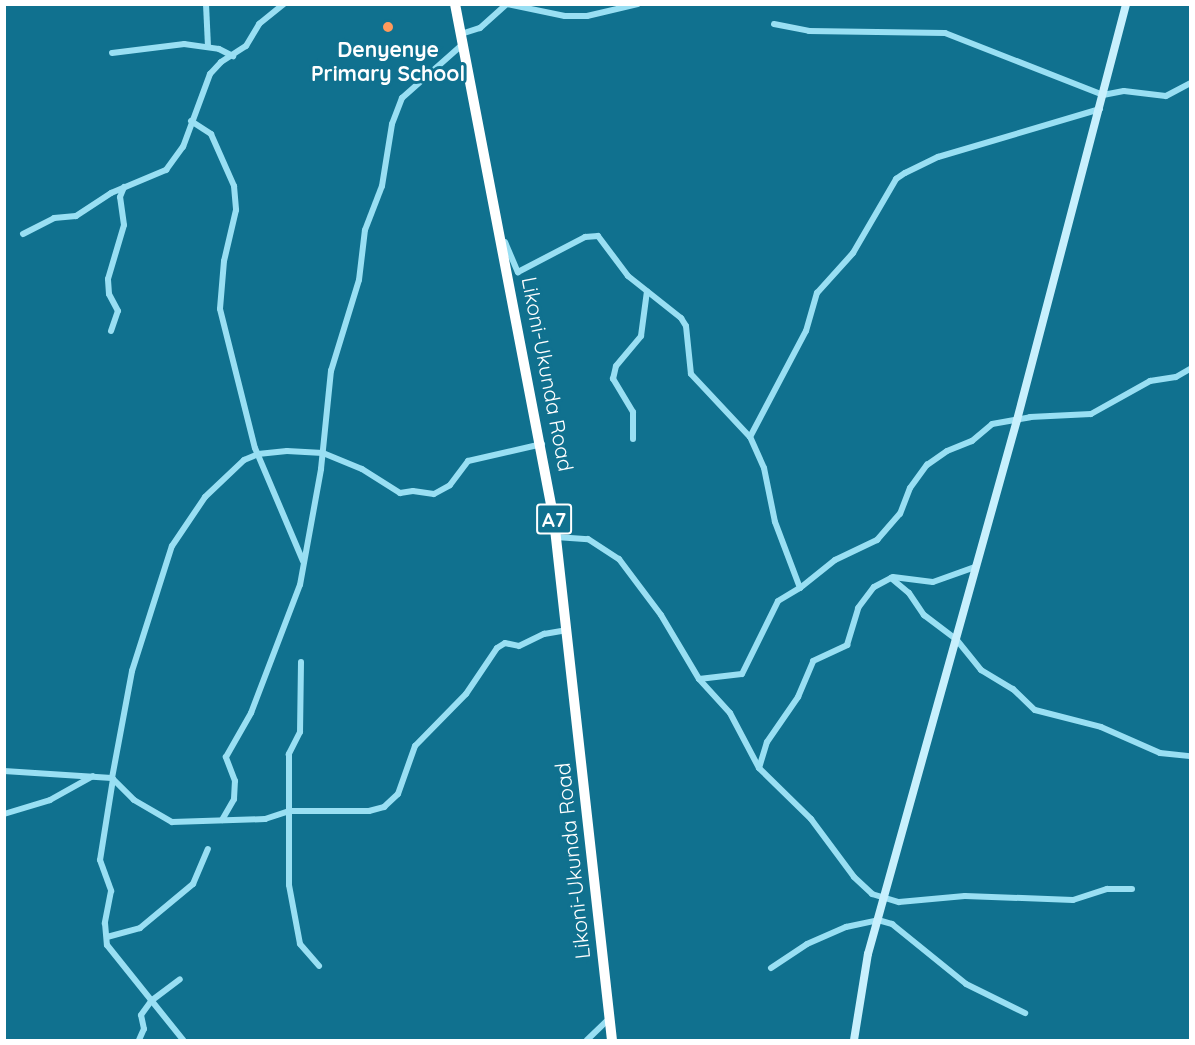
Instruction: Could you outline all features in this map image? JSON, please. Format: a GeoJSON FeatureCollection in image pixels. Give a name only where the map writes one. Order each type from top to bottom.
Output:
{"type":"FeatureCollection","features":[{"type":"Feature","properties":{"kind":"highway","name":"Likoni-Ukunda Road"},"geometry":{"type":"LineString","coordinates":[[455,4],[542,444],[556,537],[612,1041]]}},
{"type":"Feature","properties":{"kind":"street"},"geometry":{"type":"LineString","coordinates":[[206,4],[208,47]]}},
{"type":"Feature","properties":{"kind":"street"},"geometry":{"type":"LineString","coordinates":[[23,234],[54,218],[76,216],[124,186],[166,170],[174,163],[210,74],[246,46],[259,24],[284,4]]}},
{"type":"Feature","properties":{"kind":"street"},"geometry":{"type":"LineString","coordinates":[[222,820],[234,799],[235,781],[226,757],[251,713],[300,585],[323,453],[331,370],[359,280],[365,230],[382,186],[392,124],[402,98],[462,39],[480,28],[507,4],[564,16],[587,16],[638,4]]}},
{"type":"Feature","properties":{"kind":"street"},"geometry":{"type":"LineString","coordinates":[[854,1041],[868,954],[886,900],[975,567],[1017,420],[1126,4]]}},
{"type":"Feature","properties":{"kind":"street"},"geometry":{"type":"LineString","coordinates":[[774,24],[809,31],[945,33],[1103,95],[1124,91],[1167,96],[1191,83]]}},
{"type":"Feature","properties":{"kind":"street"},"geometry":{"type":"LineString","coordinates":[[112,53],[184,44],[208,47],[233,56]]}},
{"type":"Feature","properties":{"kind":"street"},"geometry":{"type":"LineString","coordinates":[[750,437],[806,331],[817,293],[853,254],[896,179],[938,157],[1100,109]]}},
{"type":"Feature","properties":{"kind":"street"},"geometry":{"type":"LineString","coordinates":[[191,121],[212,134],[234,186],[236,210],[224,261],[220,309],[258,453],[303,561]]}},
{"type":"Feature","properties":{"kind":"street"},"geometry":{"type":"LineString","coordinates":[[111,331],[118,311],[109,294],[108,279],[124,225],[120,197],[124,186]]}},
{"type":"Feature","properties":{"kind":"street"},"geometry":{"type":"LineString","coordinates":[[499,229],[518,272],[585,237],[598,236],[628,276],[686,326],[691,374],[699,387],[750,437],[764,468],[775,522],[800,588]]}},
{"type":"Feature","properties":{"kind":"street"},"geometry":{"type":"LineString","coordinates":[[633,439],[633,412],[613,379],[616,366],[641,336],[647,291]]}},
{"type":"Feature","properties":{"kind":"street"},"geometry":{"type":"LineString","coordinates":[[699,679],[742,675],[778,601],[800,588],[835,560],[883,534],[900,514],[916,479],[939,456],[972,441],[992,424],[1091,414],[1150,381],[1176,377],[1191,369]]}},
{"type":"Feature","properties":{"kind":"street"},"geometry":{"type":"LineString","coordinates":[[183,1041],[107,945],[105,923],[111,891],[99,860],[132,671],[172,546],[205,496],[244,460],[258,453],[303,450],[323,453],[362,469],[400,493],[413,491],[434,494],[450,485],[472,459],[542,444]]}},
{"type":"Feature","properties":{"kind":"street"},"geometry":{"type":"LineString","coordinates":[[556,537],[588,539],[619,559],[661,615],[699,679],[730,713],[759,768],[811,819],[854,877],[886,900],[1014,896],[1073,900],[1107,889],[1132,889]]}},
{"type":"Feature","properties":{"kind":"street"},"geometry":{"type":"LineString","coordinates":[[759,768],[768,742],[798,697],[813,661],[848,645],[858,608],[874,586],[891,578],[909,576],[933,582],[975,567]]}},
{"type":"Feature","properties":{"kind":"street"},"geometry":{"type":"LineString","coordinates":[[891,578],[909,593],[924,615],[956,639],[981,670],[1013,689],[1035,710],[1101,727],[1160,753],[1191,756]]}},
{"type":"Feature","properties":{"kind":"street"},"geometry":{"type":"LineString","coordinates":[[4,771],[112,779],[134,800],[172,822],[265,819],[290,811],[334,813],[384,807],[398,794],[415,746],[466,694],[498,648],[505,643],[519,646],[544,634],[566,630]]}},
{"type":"Feature","properties":{"kind":"street"},"geometry":{"type":"LineString","coordinates":[[301,662],[300,732],[289,754],[289,885],[300,944],[319,966]]}},
{"type":"Feature","properties":{"kind":"street"},"geometry":{"type":"LineString","coordinates":[[4,814],[50,800],[93,776]]}},
{"type":"Feature","properties":{"kind":"street"},"geometry":{"type":"LineString","coordinates":[[107,937],[140,928],[193,884],[208,849]]}},
{"type":"Feature","properties":{"kind":"street"},"geometry":{"type":"LineString","coordinates":[[771,968],[807,944],[846,927],[878,920],[892,924],[966,984],[1025,1013]]}},
{"type":"Feature","properties":{"kind":"street"},"geometry":{"type":"LineString","coordinates":[[139,1041],[144,1029],[141,1015],[151,1001],[180,979]]}},
{"type":"Feature","properties":{"kind":"street"},"geometry":{"type":"LineString","coordinates":[[587,1041],[609,1019]]}},
{"type":"Feature","properties":{"kind":"place","name":"Denyenye Primary School"},"geometry":{"type":"Point","coordinates":[388,27]}}]}
